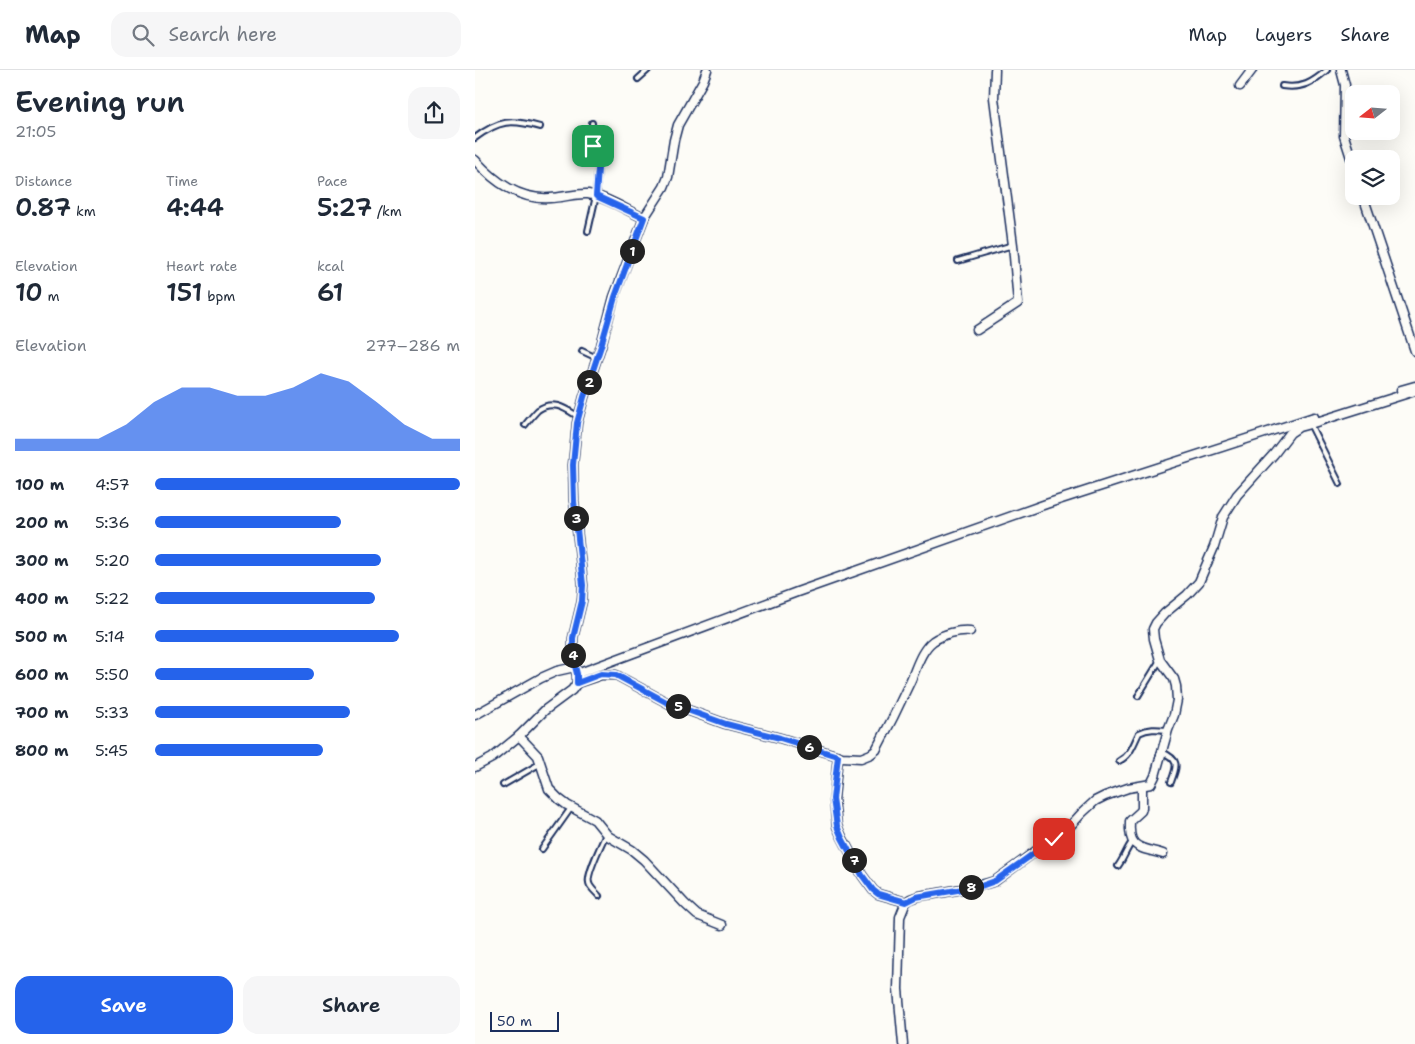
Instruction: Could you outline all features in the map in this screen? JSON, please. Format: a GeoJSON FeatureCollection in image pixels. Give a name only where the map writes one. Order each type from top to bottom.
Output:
{"type":"FeatureCollection","features":[{"type":"Feature","properties":{"kind":"street"},"geometry":{"type":"LineString","coordinates":[[475,767],[491,758],[519,736],[545,710],[572,690],[577,675],[573,658],[573,638],[582,601],[583,585],[574,501],[573,465],[579,417],[615,297],[644,218],[664,187],[668,177],[678,125],[703,82],[707,70]]}},
{"type":"Feature","properties":{"kind":"street"},"geometry":{"type":"LineString","coordinates":[[977,330],[1018,303],[1013,245],[994,98],[995,70]]}},
{"type":"Feature","properties":{"kind":"street"},"geometry":{"type":"LineString","coordinates":[[1240,86],[1252,70]]}},
{"type":"Feature","properties":{"kind":"street"},"geometry":{"type":"LineString","coordinates":[[1341,70],[1345,85],[1345,136],[1349,150]]}},
{"type":"Feature","properties":{"kind":"street"},"geometry":{"type":"LineString","coordinates":[[475,160],[503,186],[525,197],[549,198],[586,194],[596,196],[644,218]]}},
{"type":"Feature","properties":{"kind":"street"},"geometry":{"type":"LineString","coordinates":[[1366,205],[1415,351]]}},
{"type":"Feature","properties":{"kind":"street"},"geometry":{"type":"LineString","coordinates":[[577,675],[797,592],[1046,504],[1415,386]]}},
{"type":"Feature","properties":{"kind":"street"},"geometry":{"type":"LineString","coordinates":[[903,1044],[898,989],[900,917],[906,902],[916,897],[981,886],[995,881],[1070,826],[1095,801],[1128,788],[1151,784],[1174,715],[1177,700],[1174,679],[1160,660],[1153,629],[1165,613],[1199,582],[1214,547],[1223,517],[1237,495],[1290,433],[1299,427],[1415,391]]}},
{"type":"Feature","properties":{"kind":"street"},"geometry":{"type":"LineString","coordinates":[[475,715],[541,678],[557,672],[577,675],[616,675],[668,703],[726,724],[838,756],[861,758],[876,750],[916,670],[921,656],[929,645],[937,639],[952,633],[963,630],[970,631]]}},
{"type":"Feature","properties":{"kind":"street"},"geometry":{"type":"LineString","coordinates":[[519,736],[538,756],[549,789],[559,799],[571,808],[595,820],[613,840],[632,850],[644,860],[697,915],[722,925]]}},
{"type":"Feature","properties":{"kind":"street"},"geometry":{"type":"LineString","coordinates":[[838,756],[833,799],[837,826],[842,838],[862,875],[873,890],[878,894],[906,902]]}},
{"type":"Feature","properties":{"kind":"street"},"geometry":{"type":"LineString","coordinates":[[1142,786],[1141,812],[1130,821],[1132,842],[1138,846],[1163,854]]}},
{"type":"Feature","properties":{"kind":"lane"},"geometry":{"type":"LineString","coordinates":[[638,79],[648,70]]}},
{"type":"Feature","properties":{"kind":"lane"},"geometry":{"type":"LineString","coordinates":[[1282,86],[1293,88],[1304,85],[1316,79],[1327,70]]}},
{"type":"Feature","properties":{"kind":"lane"},"geometry":{"type":"LineString","coordinates":[[475,138],[490,127],[504,122],[523,122],[540,127]]}},
{"type":"Feature","properties":{"kind":"lane"},"geometry":{"type":"LineString","coordinates":[[588,231],[596,196],[598,169],[593,146],[592,123]]}},
{"type":"Feature","properties":{"kind":"lane"},"geometry":{"type":"LineString","coordinates":[[957,261],[1013,245]]}},
{"type":"Feature","properties":{"kind":"lane"},"geometry":{"type":"LineString","coordinates":[[582,351],[597,358]]}},
{"type":"Feature","properties":{"kind":"lane"},"geometry":{"type":"LineString","coordinates":[[525,425],[538,410],[553,405],[562,407],[579,417]]}},
{"type":"Feature","properties":{"kind":"lane"},"geometry":{"type":"LineString","coordinates":[[1310,424],[1340,484]]}},
{"type":"Feature","properties":{"kind":"lane"},"geometry":{"type":"LineString","coordinates":[[1138,696],[1160,660]]}},
{"type":"Feature","properties":{"kind":"lane"},"geometry":{"type":"LineString","coordinates":[[1119,761],[1126,758],[1133,749],[1139,733],[1153,729],[1168,730]]}},
{"type":"Feature","properties":{"kind":"lane"},"geometry":{"type":"LineString","coordinates":[[1162,752],[1173,758],[1176,762],[1177,768],[1171,782]]}},
{"type":"Feature","properties":{"kind":"lane"},"geometry":{"type":"LineString","coordinates":[[503,785],[541,763]]}},
{"type":"Feature","properties":{"kind":"lane"},"geometry":{"type":"LineString","coordinates":[[542,849],[571,808]]}},
{"type":"Feature","properties":{"kind":"lane"},"geometry":{"type":"LineString","coordinates":[[599,896],[589,884],[589,880],[592,866],[606,834]]}},
{"type":"Feature","properties":{"kind":"lane"},"geometry":{"type":"LineString","coordinates":[[1118,866],[1124,859],[1132,842]]}},
{"type":"Feature","properties":{"kind":"route"},"geometry":{"type":"LineString","coordinates":[[593,146],[598,169],[596,196],[644,218],[615,297],[577,423],[573,465],[574,501],[583,585],[582,601],[573,638],[573,658],[577,683],[601,674],[616,675],[668,703],[726,724],[838,756],[833,799],[837,826],[862,875],[878,894],[906,902],[916,897],[981,886],[995,881],[1054,839]]}}]}
